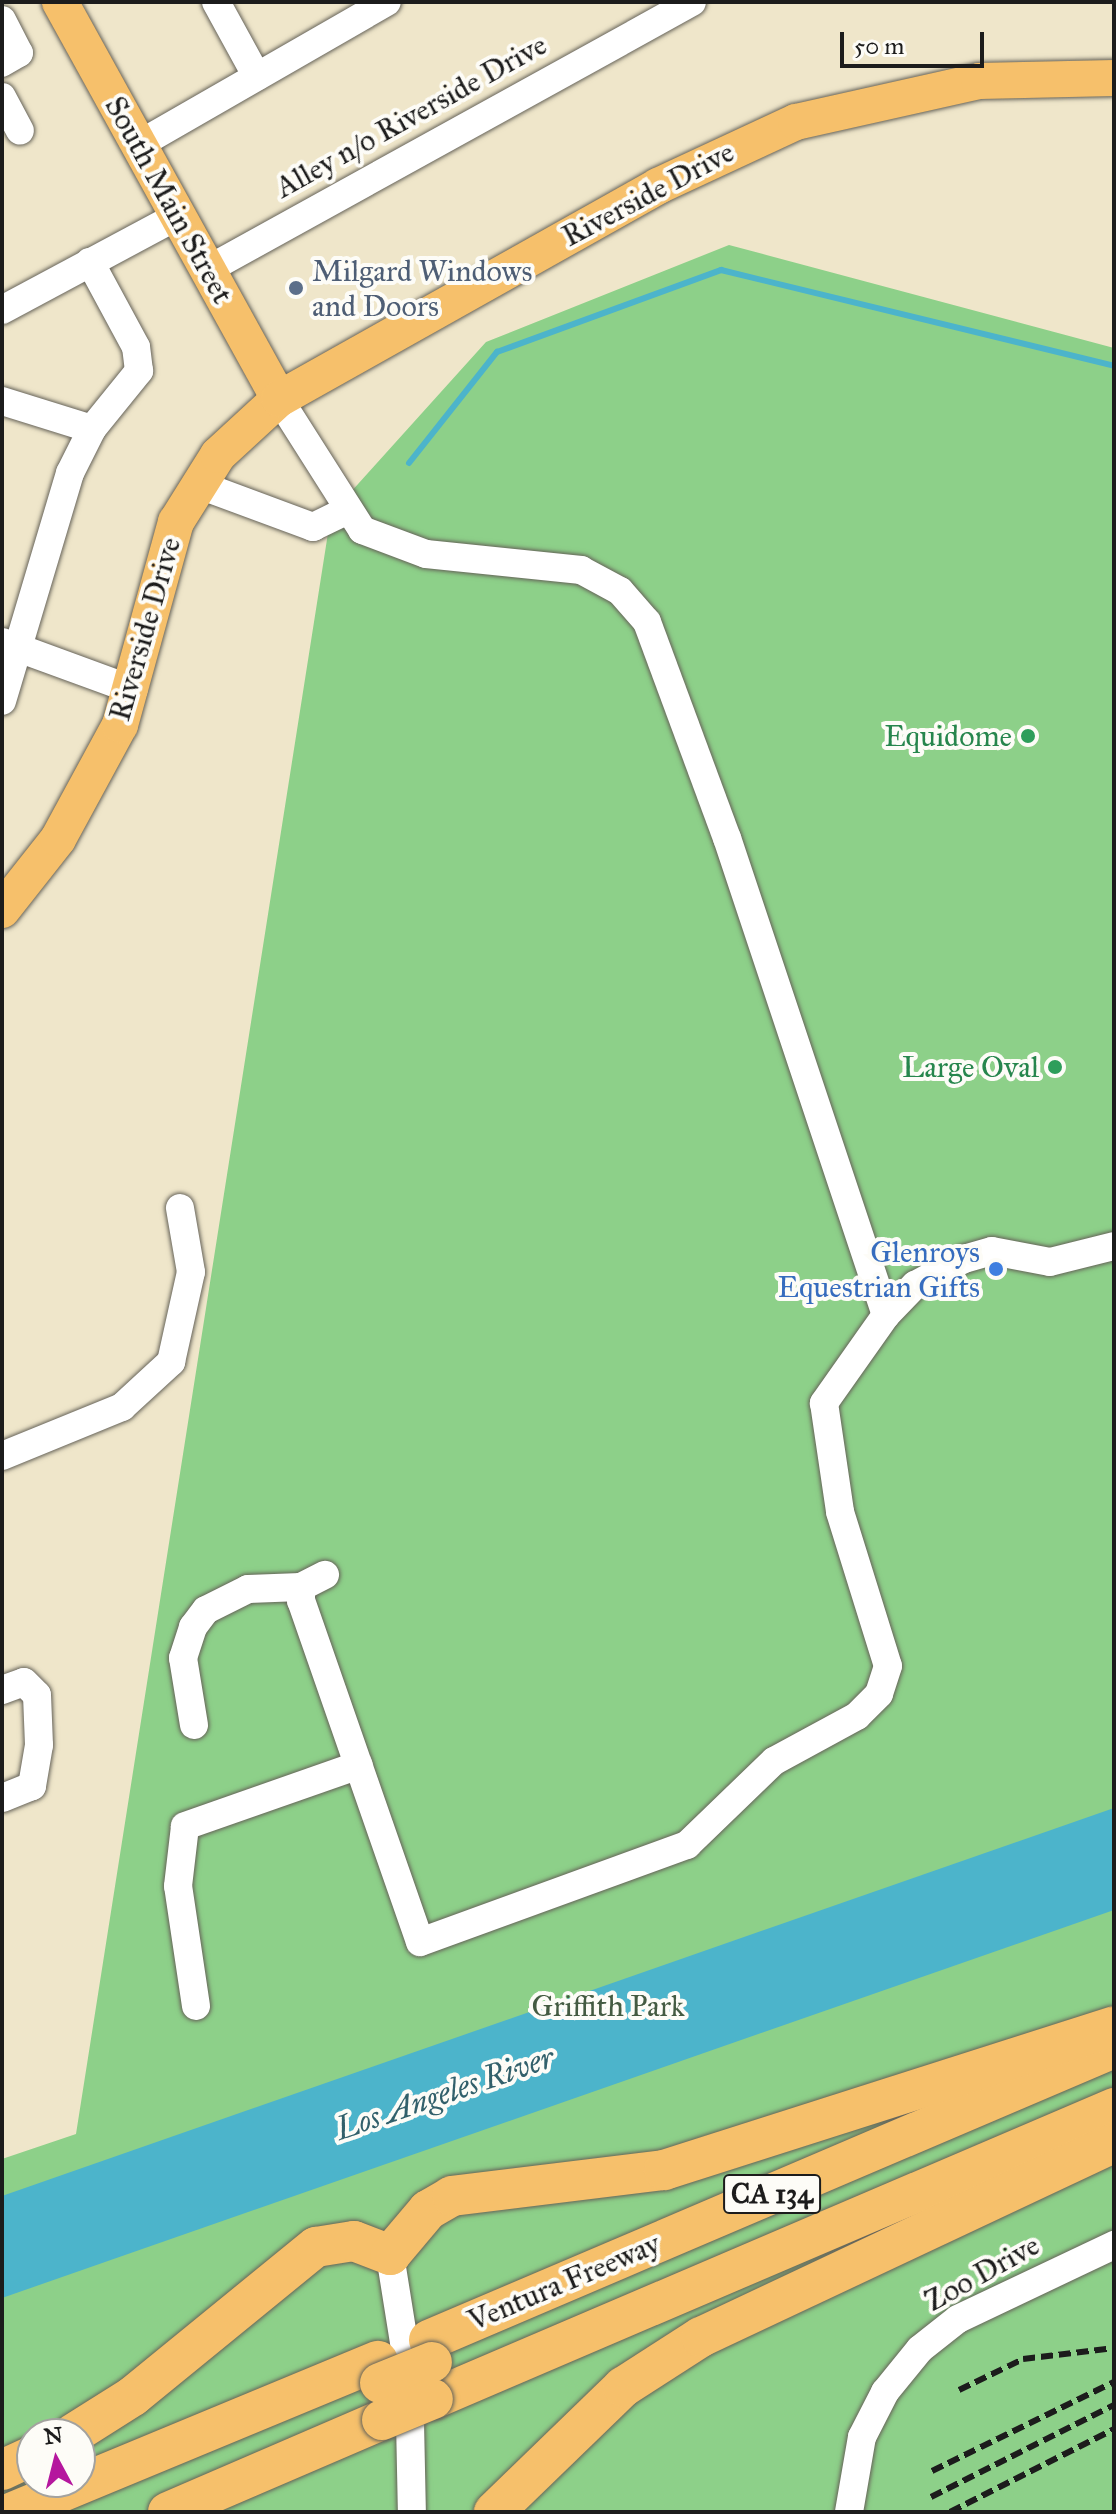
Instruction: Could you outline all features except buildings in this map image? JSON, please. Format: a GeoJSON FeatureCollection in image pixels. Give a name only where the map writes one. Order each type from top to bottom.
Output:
{"type":"FeatureCollection","features":[{"type":"Feature","properties":{"kind":"highway"},"geometry":{"type":"LineString","coordinates":[[96,2419],[133,2396],[316,2247],[354,2241],[390,2255],[428,2210],[452,2196],[664,2170],[1114,2026]]}},
{"type":"Feature","properties":{"kind":"highway","name":"Ventura Freeway"},"geometry":{"type":"LineString","coordinates":[[13,2512],[380,2388],[431,2367],[1114,2048]]}},
{"type":"Feature","properties":{"kind":"highway"},"geometry":{"type":"LineString","coordinates":[[431,2367],[1114,2071]]}},
{"type":"Feature","properties":{"kind":"highway"},"geometry":{"type":"LineString","coordinates":[[678,2294],[701,2262],[1114,2085]]}},
{"type":"Feature","properties":{"kind":"highway","name":"Ventura Freeway"},"geometry":{"type":"LineString","coordinates":[[168,2512],[380,2388],[431,2367],[678,2294],[1114,2108]]}},
{"type":"Feature","properties":{"kind":"highway"},"geometry":{"type":"LineString","coordinates":[[494,2512],[623,2387],[701,2337],[1114,2143]]}},
{"type":"Feature","properties":{"kind":"highway"},"geometry":{"type":"LineString","coordinates":[[68,2512],[380,2388]]}},
{"type":"Feature","properties":{"kind":"main road","name":"South Main Street"},"geometry":{"type":"LineString","coordinates":[[60,2],[279,399]]}},
{"type":"Feature","properties":{"kind":"main road","name":"Riverside Drive"},"geometry":{"type":"LineString","coordinates":[[2,910],[58,839],[133,690],[166,548],[197,484],[279,399],[658,186],[796,122],[882,97],[979,81],[1114,78]]}},
{"type":"Feature","properties":{"kind":"street"},"geometry":{"type":"LineString","coordinates":[[216,2],[257,77]]}},
{"type":"Feature","properties":{"kind":"street"},"geometry":{"type":"LineString","coordinates":[[138,145],[387,2]]}},
{"type":"Feature","properties":{"kind":"street","name":"Alley n/o Riverside Drive"},"geometry":{"type":"LineString","coordinates":[[207,270],[692,2]]}},
{"type":"Feature","properties":{"kind":"street"},"geometry":{"type":"LineString","coordinates":[[2,20],[19,53],[2,63]]}},
{"type":"Feature","properties":{"kind":"street"},"geometry":{"type":"LineString","coordinates":[[2,97],[20,131]]}},
{"type":"Feature","properties":{"kind":"street"},"geometry":{"type":"LineString","coordinates":[[2,310],[177,216]]}},
{"type":"Feature","properties":{"kind":"street"},"geometry":{"type":"LineString","coordinates":[[2,701],[12,646],[58,502],[92,429],[139,371],[140,359],[90,262]]}},
{"type":"Feature","properties":{"kind":"street"},"geometry":{"type":"LineString","coordinates":[[279,399],[344,512],[383,541],[426,554],[581,570],[620,591],[647,622],[717,807],[886,1315]]}},
{"type":"Feature","properties":{"kind":"street"},"geometry":{"type":"LineString","coordinates":[[2,401],[92,429]]}},
{"type":"Feature","properties":{"kind":"street"},"geometry":{"type":"LineString","coordinates":[[197,484],[313,527],[344,512]]}},
{"type":"Feature","properties":{"kind":"street"},"geometry":{"type":"LineString","coordinates":[[12,646],[133,690]]}},
{"type":"Feature","properties":{"kind":"street"},"geometry":{"type":"LineString","coordinates":[[2,1456],[122,1407],[149,1389],[171,1362],[191,1272],[180,1208]]}},
{"type":"Feature","properties":{"kind":"street"},"geometry":{"type":"LineString","coordinates":[[194,1725],[183,1658],[193,1627],[206,1610],[248,1589],[313,1581],[359,1765],[420,1942],[687,1845],[774,1761],[857,1716],[879,1694],[888,1666],[837,1500],[824,1403],[886,1315],[915,1285],[964,1259],[992,1251],[1050,1262],[1114,1246]]}},
{"type":"Feature","properties":{"kind":"street"},"geometry":{"type":"LineString","coordinates":[[2,1690],[24,1682],[37,1695],[39,1745],[32,1786],[2,1798]]}},
{"type":"Feature","properties":{"kind":"street"},"geometry":{"type":"LineString","coordinates":[[196,2006],[178,1886],[185,1826],[359,1765]]}},
{"type":"Feature","properties":{"kind":"street","name":"Zoo Drive"},"geometry":{"type":"LineString","coordinates":[[849,2512],[862,2437],[920,2349],[970,2313],[1114,2245]]}},
{"type":"Feature","properties":{"kind":"street"},"geometry":{"type":"LineString","coordinates":[[390,2255],[409,2374],[412,2512]]}},
{"type":"Feature","properties":{"kind":"green space","name":"Griffith Park"},"geometry":{"type":"Polygon","coordinates":[[[729,245],[1114,348],[1114,2512],[2,2512],[2,2159],[76,2134],[331,514],[486,342],[729,245]]]}},
{"type":"Feature","properties":{"kind":"water","name":"Los Angeles River"},"geometry":{"type":"Polygon","coordinates":[[[1114,1808],[1114,1910],[2,2298],[2,2196],[1114,1808]]]}},
{"type":"Feature","properties":{"kind":"waterway"},"geometry":{"type":"LineString","coordinates":[[409,463],[497,352],[721,270],[1114,366]]}},
{"type":"Feature","properties":{"kind":"railway"},"geometry":{"type":"LineString","coordinates":[[959,2390],[1023,2359],[1114,2348]]}},
{"type":"Feature","properties":{"kind":"railway"},"geometry":{"type":"LineString","coordinates":[[932,2471],[1114,2382]]}},
{"type":"Feature","properties":{"kind":"railway"},"geometry":{"type":"LineString","coordinates":[[931,2497],[1114,2405]]}},
{"type":"Feature","properties":{"kind":"railway"},"geometry":{"type":"LineString","coordinates":[[950,2512],[1114,2429]]}},
{"type":"Feature","properties":{"kind":"place","name":"Milgard Windows and Doors"},"geometry":{"type":"Point","coordinates":[296,288]}},
{"type":"Feature","properties":{"kind":"place","name":"Equidome"},"geometry":{"type":"Point","coordinates":[1028,736]}},
{"type":"Feature","properties":{"kind":"place","name":"Large Oval"},"geometry":{"type":"Point","coordinates":[1055,1067]}},
{"type":"Feature","properties":{"kind":"place","name":"Glenroys Equestrian Gifts"},"geometry":{"type":"Point","coordinates":[996,1269]}}]}
